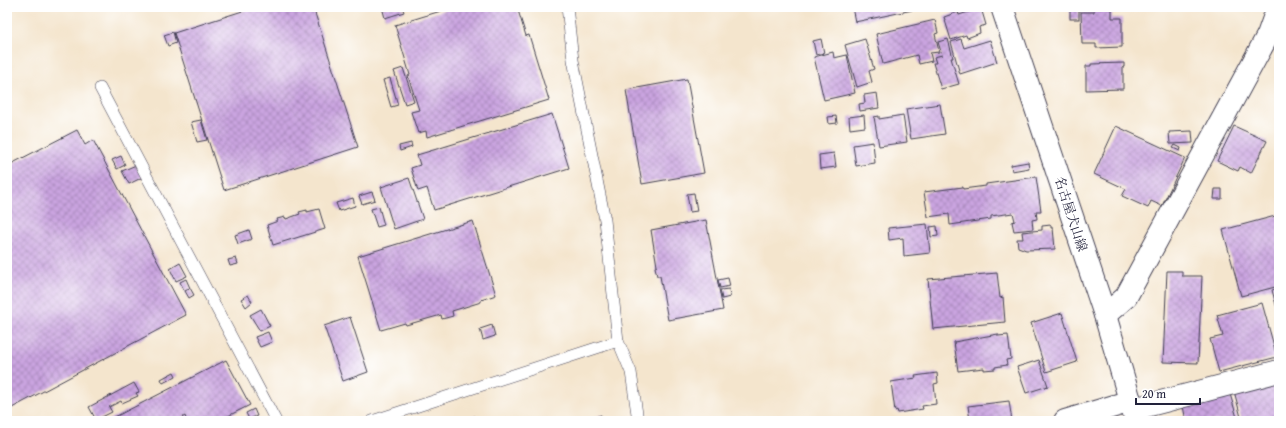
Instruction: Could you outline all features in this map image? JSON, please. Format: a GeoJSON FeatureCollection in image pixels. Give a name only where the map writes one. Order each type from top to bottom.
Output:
{"type":"FeatureCollection","features":[{"type":"Feature","properties":{"kind":"street","name":"名古屋犬山線"},"geometry":{"type":"LineString","coordinates":[[1002,7],[1105,315],[1134,411]]}},
{"type":"Feature","properties":{"kind":"street"},"geometry":{"type":"LineString","coordinates":[[1105,315],[1126,297],[1268,35],[1278,7]]}},
{"type":"Feature","properties":{"kind":"street"},"geometry":{"type":"LineString","coordinates":[[1065,421],[1134,411],[1279,371]]}},
{"type":"Feature","properties":{"kind":"lane"},"geometry":{"type":"LineString","coordinates":[[567,7],[573,60],[605,220],[618,341],[631,372],[638,421]]}},
{"type":"Feature","properties":{"kind":"lane"},"geometry":{"type":"LineString","coordinates":[[100,88],[276,421]]}},
{"type":"Feature","properties":{"kind":"lane"},"geometry":{"type":"LineString","coordinates":[[372,421],[618,341]]}},
{"type":"Feature","properties":{"kind":"building"},"geometry":{"type":"Polygon","coordinates":[[[255,7],[313,7],[358,147],[224,190],[174,33],[255,7]]]}},
{"type":"Feature","properties":{"kind":"building"},"geometry":{"type":"Polygon","coordinates":[[[382,7],[402,7],[404,12],[385,18],[382,7]]]}},
{"type":"Feature","properties":{"kind":"building"},"geometry":{"type":"Polygon","coordinates":[[[454,7],[517,7],[526,36],[529,35],[549,100],[427,137],[426,131],[418,133],[411,112],[419,110],[408,76],[410,75],[395,25],[454,7]]]}},
{"type":"Feature","properties":{"kind":"building"},"geometry":{"type":"Polygon","coordinates":[[[852,7],[922,7],[922,8],[855,22],[852,7]]]}},
{"type":"Feature","properties":{"kind":"building"},"geometry":{"type":"Polygon","coordinates":[[[1070,7],[1079,7],[1079,19],[1070,19],[1070,7]]]}},
{"type":"Feature","properties":{"kind":"building"},"geometry":{"type":"Polygon","coordinates":[[[1112,7],[1112,18],[1122,18],[1122,47],[1096,48],[1096,44],[1082,44],[1081,12],[1094,12],[1094,9],[1112,7]]]}},
{"type":"Feature","properties":{"kind":"building"},"geometry":{"type":"Polygon","coordinates":[[[981,8],[986,25],[979,27],[980,33],[967,38],[966,35],[951,40],[944,17],[958,12],[959,15],[981,8]]]}},
{"type":"Feature","properties":{"kind":"building"},"geometry":{"type":"Polygon","coordinates":[[[935,20],[938,33],[935,34],[939,52],[930,53],[932,61],[919,64],[917,55],[883,64],[876,34],[935,20]]]}},
{"type":"Feature","properties":{"kind":"building"},"geometry":{"type":"Polygon","coordinates":[[[173,32],[176,43],[168,46],[164,35],[173,32]]]}},
{"type":"Feature","properties":{"kind":"building"},"geometry":{"type":"Polygon","coordinates":[[[821,39],[824,53],[816,55],[813,41],[821,39]]]}},
{"type":"Feature","properties":{"kind":"building"},"geometry":{"type":"Polygon","coordinates":[[[865,39],[874,69],[869,71],[872,82],[857,87],[845,45],[865,39]]]}},
{"type":"Feature","properties":{"kind":"building"},"geometry":{"type":"Polygon","coordinates":[[[948,39],[953,58],[951,58],[959,84],[941,89],[933,63],[936,63],[934,57],[942,55],[938,42],[948,39]]]}},
{"type":"Feature","properties":{"kind":"building"},"geometry":{"type":"Polygon","coordinates":[[[961,39],[964,48],[990,40],[997,62],[960,74],[951,42],[961,39]]]}},
{"type":"Feature","properties":{"kind":"building"},"geometry":{"type":"Polygon","coordinates":[[[833,52],[834,58],[847,55],[855,93],[824,100],[814,57],[833,52]]]}},
{"type":"Feature","properties":{"kind":"building"},"geometry":{"type":"Polygon","coordinates":[[[1124,63],[1123,89],[1086,90],[1086,66],[1091,66],[1091,64],[1124,63]]]}},
{"type":"Feature","properties":{"kind":"building"},"geometry":{"type":"Polygon","coordinates":[[[403,68],[414,101],[405,104],[394,71],[403,68]]]}},
{"type":"Feature","properties":{"kind":"building"},"geometry":{"type":"Polygon","coordinates":[[[390,78],[398,105],[391,107],[383,80],[390,78]]]}},
{"type":"Feature","properties":{"kind":"building"},"geometry":{"type":"Polygon","coordinates":[[[687,79],[704,173],[642,184],[626,90],[687,79]]]}},
{"type":"Feature","properties":{"kind":"building"},"geometry":{"type":"Polygon","coordinates":[[[877,93],[879,108],[860,111],[859,104],[865,103],[864,95],[877,93]]]}},
{"type":"Feature","properties":{"kind":"building"},"geometry":{"type":"Polygon","coordinates":[[[940,104],[945,134],[911,139],[906,109],[940,104]]]}},
{"type":"Feature","properties":{"kind":"building"},"geometry":{"type":"Polygon","coordinates":[[[552,114],[569,168],[434,210],[427,188],[418,191],[411,168],[420,165],[417,155],[552,114]]]}},
{"type":"Feature","properties":{"kind":"building"},"geometry":{"type":"Polygon","coordinates":[[[864,115],[865,127],[850,129],[849,117],[864,115]]]}},
{"type":"Feature","properties":{"kind":"building"},"geometry":{"type":"Polygon","coordinates":[[[903,115],[907,142],[879,146],[874,117],[879,116],[879,119],[903,115]]]}},
{"type":"Feature","properties":{"kind":"building"},"geometry":{"type":"Polygon","coordinates":[[[836,116],[837,123],[829,124],[828,117],[836,116]]]}},
{"type":"Feature","properties":{"kind":"building"},"geometry":{"type":"Polygon","coordinates":[[[201,120],[207,140],[197,142],[191,122],[201,120]]]}},
{"type":"Feature","properties":{"kind":"building"},"geometry":{"type":"Polygon","coordinates":[[[1116,126],[1185,158],[1162,206],[1151,201],[1148,208],[1122,196],[1126,189],[1094,174],[1116,126]]]}},
{"type":"Feature","properties":{"kind":"building"},"geometry":{"type":"Polygon","coordinates":[[[1234,126],[1267,141],[1251,173],[1240,167],[1238,171],[1217,161],[1234,126]]]}},
{"type":"Feature","properties":{"kind":"building"},"geometry":{"type":"Polygon","coordinates":[[[77,130],[85,145],[93,140],[186,315],[10,409],[7,403],[7,166],[77,130]]]}},
{"type":"Feature","properties":{"kind":"building"},"geometry":{"type":"Polygon","coordinates":[[[1192,131],[1193,143],[1170,144],[1169,132],[1192,131]]]}},
{"type":"Feature","properties":{"kind":"building"},"geometry":{"type":"Polygon","coordinates":[[[873,142],[875,163],[856,166],[853,145],[873,142]]]}},
{"type":"Feature","properties":{"kind":"building"},"geometry":{"type":"Polygon","coordinates":[[[411,143],[412,147],[400,151],[399,146],[411,143]]]}},
{"type":"Feature","properties":{"kind":"building"},"geometry":{"type":"Polygon","coordinates":[[[1175,145],[1181,148],[1180,151],[1173,148],[1175,145]]]}},
{"type":"Feature","properties":{"kind":"building"},"geometry":{"type":"Polygon","coordinates":[[[834,153],[836,167],[820,169],[819,155],[834,153]]]}},
{"type":"Feature","properties":{"kind":"building"},"geometry":{"type":"Polygon","coordinates":[[[121,156],[125,165],[117,169],[112,160],[121,156]]]}},
{"type":"Feature","properties":{"kind":"building"},"geometry":{"type":"Polygon","coordinates":[[[1028,162],[1029,168],[1012,171],[1011,165],[1028,162]]]}},
{"type":"Feature","properties":{"kind":"building"},"geometry":{"type":"Polygon","coordinates":[[[136,165],[143,177],[129,184],[122,171],[136,165]]]}},
{"type":"Feature","properties":{"kind":"building"},"geometry":{"type":"Polygon","coordinates":[[[1036,177],[1041,211],[1036,211],[1037,219],[1032,220],[1033,229],[1014,231],[1012,222],[1015,221],[1013,213],[991,216],[991,219],[950,225],[949,214],[928,217],[924,192],[963,187],[963,189],[986,186],[986,184],[1036,177]]]}},
{"type":"Feature","properties":{"kind":"building"},"geometry":{"type":"Polygon","coordinates":[[[409,178],[423,219],[394,229],[381,187],[409,178]]]}},
{"type":"Feature","properties":{"kind":"building"},"geometry":{"type":"Polygon","coordinates":[[[1215,189],[1222,189],[1222,199],[1214,199],[1215,189]]]}},
{"type":"Feature","properties":{"kind":"building"},"geometry":{"type":"Polygon","coordinates":[[[372,192],[375,200],[362,204],[359,196],[372,192]]]}},
{"type":"Feature","properties":{"kind":"building"},"geometry":{"type":"Polygon","coordinates":[[[694,193],[697,211],[690,212],[687,194],[694,193]]]}},
{"type":"Feature","properties":{"kind":"building"},"geometry":{"type":"Polygon","coordinates":[[[353,198],[355,206],[339,211],[336,203],[353,198]]]}},
{"type":"Feature","properties":{"kind":"building"},"geometry":{"type":"Polygon","coordinates":[[[379,207],[384,225],[377,227],[371,209],[379,207]]]}},
{"type":"Feature","properties":{"kind":"building"},"geometry":{"type":"Polygon","coordinates":[[[319,209],[325,229],[273,245],[267,225],[278,221],[277,219],[285,217],[286,219],[300,214],[299,212],[319,209]]]}},
{"type":"Feature","properties":{"kind":"building"},"geometry":{"type":"Polygon","coordinates":[[[1279,215],[1279,286],[1241,296],[1223,230],[1279,215]]]}},
{"type":"Feature","properties":{"kind":"building"},"geometry":{"type":"Polygon","coordinates":[[[706,220],[723,310],[668,320],[660,276],[657,276],[655,267],[657,266],[651,230],[706,220]]]}},
{"type":"Feature","properties":{"kind":"building"},"geometry":{"type":"Polygon","coordinates":[[[473,221],[496,295],[481,300],[481,302],[452,311],[453,316],[442,319],[441,315],[406,325],[405,323],[381,330],[358,256],[473,221]]]}},
{"type":"Feature","properties":{"kind":"building"},"geometry":{"type":"Polygon","coordinates":[[[927,224],[930,253],[904,256],[903,238],[889,240],[888,228],[927,224]]]}},
{"type":"Feature","properties":{"kind":"building"},"geometry":{"type":"Polygon","coordinates":[[[1051,225],[1051,228],[1053,228],[1055,249],[1026,250],[1018,247],[1017,239],[1023,239],[1022,232],[1042,230],[1042,226],[1051,225]]]}},
{"type":"Feature","properties":{"kind":"building"},"geometry":{"type":"Polygon","coordinates":[[[937,226],[938,236],[931,237],[930,227],[937,226]]]}},
{"type":"Feature","properties":{"kind":"building"},"geometry":{"type":"Polygon","coordinates":[[[249,230],[252,239],[238,244],[235,235],[249,230]]]}},
{"type":"Feature","properties":{"kind":"building"},"geometry":{"type":"Polygon","coordinates":[[[236,258],[238,264],[230,266],[228,260],[236,258]]]}},
{"type":"Feature","properties":{"kind":"building"},"geometry":{"type":"Polygon","coordinates":[[[180,263],[187,276],[176,281],[170,269],[180,263]]]}},
{"type":"Feature","properties":{"kind":"building"},"geometry":{"type":"Polygon","coordinates":[[[1167,271],[1182,271],[1182,276],[1202,276],[1198,363],[1163,362],[1167,271]]]}},
{"type":"Feature","properties":{"kind":"building"},"geometry":{"type":"Polygon","coordinates":[[[997,273],[1000,298],[1003,297],[1005,322],[933,329],[928,279],[997,273]]]}},
{"type":"Feature","properties":{"kind":"building"},"geometry":{"type":"Polygon","coordinates":[[[728,278],[730,286],[720,288],[718,280],[728,278]]]}},
{"type":"Feature","properties":{"kind":"building"},"geometry":{"type":"Polygon","coordinates":[[[186,279],[190,288],[184,290],[180,282],[186,279]]]}},
{"type":"Feature","properties":{"kind":"building"},"geometry":{"type":"Polygon","coordinates":[[[190,288],[194,295],[189,298],[185,291],[190,288]]]}},
{"type":"Feature","properties":{"kind":"building"},"geometry":{"type":"Polygon","coordinates":[[[1279,288],[1279,316],[1272,290],[1279,288]]]}},
{"type":"Feature","properties":{"kind":"building"},"geometry":{"type":"Polygon","coordinates":[[[729,289],[730,297],[722,299],[720,290],[729,289]]]}},
{"type":"Feature","properties":{"kind":"building"},"geometry":{"type":"Polygon","coordinates":[[[248,295],[252,302],[246,307],[241,299],[248,295]]]}},
{"type":"Feature","properties":{"kind":"building"},"geometry":{"type":"Polygon","coordinates":[[[1262,303],[1277,357],[1219,372],[1210,339],[1223,336],[1217,315],[1262,303]]]}},
{"type":"Feature","properties":{"kind":"building"},"geometry":{"type":"Polygon","coordinates":[[[261,309],[270,326],[260,331],[250,315],[261,309]]]}},
{"type":"Feature","properties":{"kind":"building"},"geometry":{"type":"Polygon","coordinates":[[[1062,313],[1077,362],[1046,372],[1031,323],[1062,313]]]}},
{"type":"Feature","properties":{"kind":"building"},"geometry":{"type":"Polygon","coordinates":[[[350,317],[368,372],[343,381],[324,326],[350,317]]]}},
{"type":"Feature","properties":{"kind":"building"},"geometry":{"type":"Polygon","coordinates":[[[492,325],[495,336],[483,340],[480,329],[492,325]]]}},
{"type":"Feature","properties":{"kind":"building"},"geometry":{"type":"Polygon","coordinates":[[[268,332],[272,342],[260,347],[255,337],[268,332]]]}},
{"type":"Feature","properties":{"kind":"building"},"geometry":{"type":"Polygon","coordinates":[[[998,334],[998,336],[1008,335],[1011,359],[1006,360],[1007,365],[995,367],[995,369],[984,370],[984,368],[958,371],[954,342],[998,334]]]}},
{"type":"Feature","properties":{"kind":"building"},"geometry":{"type":"Polygon","coordinates":[[[226,360],[250,405],[218,421],[187,421],[185,416],[177,421],[107,421],[226,360]]]}},
{"type":"Feature","properties":{"kind":"building"},"geometry":{"type":"Polygon","coordinates":[[[1039,360],[1048,386],[1026,393],[1017,367],[1039,360]]]}},
{"type":"Feature","properties":{"kind":"building"},"geometry":{"type":"Polygon","coordinates":[[[174,372],[176,376],[163,383],[161,379],[174,372]]]}},
{"type":"Feature","properties":{"kind":"building"},"geometry":{"type":"Polygon","coordinates":[[[937,373],[938,383],[934,384],[936,404],[922,406],[923,409],[898,413],[897,410],[895,411],[891,382],[916,378],[915,376],[937,373]]]}},
{"type":"Feature","properties":{"kind":"building"},"geometry":{"type":"Polygon","coordinates":[[[1279,379],[1279,421],[1242,421],[1234,391],[1279,379]]]}},
{"type":"Feature","properties":{"kind":"building"},"geometry":{"type":"Polygon","coordinates":[[[134,383],[139,392],[136,393],[138,396],[122,403],[121,401],[109,407],[112,412],[96,420],[89,407],[134,383]]]}},
{"type":"Feature","properties":{"kind":"building"},"geometry":{"type":"Polygon","coordinates":[[[1230,394],[1238,421],[1186,421],[1183,406],[1230,394]]]}},
{"type":"Feature","properties":{"kind":"building"},"geometry":{"type":"Polygon","coordinates":[[[1009,401],[1012,421],[970,421],[968,406],[1009,401]]]}},
{"type":"Feature","properties":{"kind":"building"},"geometry":{"type":"Polygon","coordinates":[[[254,409],[257,416],[249,419],[246,413],[254,409]]]}},
{"type":"Feature","properties":{"kind":"building"},"geometry":{"type":"Polygon","coordinates":[[[601,415],[603,421],[594,421],[593,418],[601,415]]]}},
{"type":"Feature","properties":{"kind":"building"},"geometry":{"type":"Polygon","coordinates":[[[475,416],[477,421],[461,421],[475,416]]]}}]}
